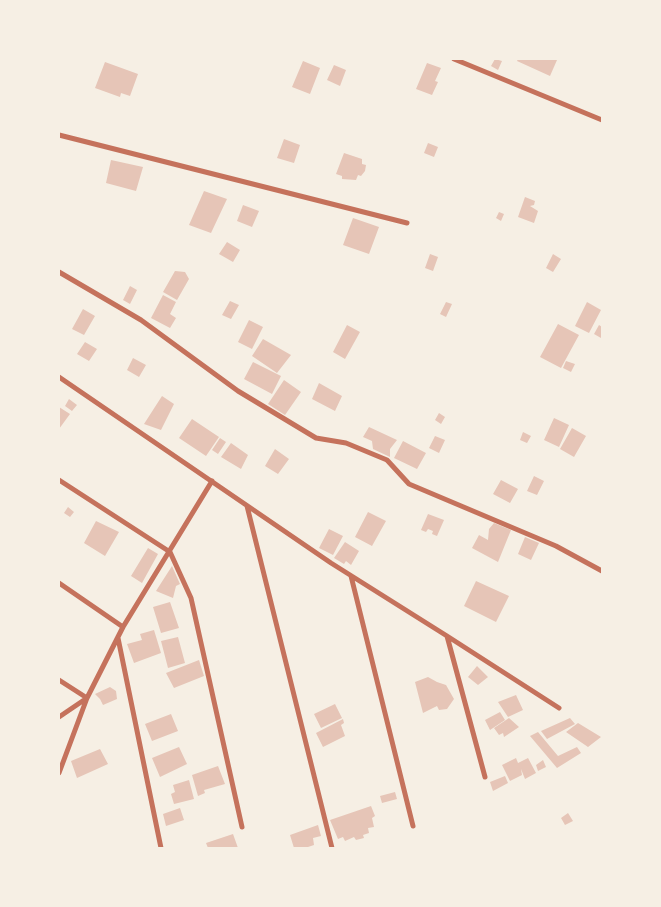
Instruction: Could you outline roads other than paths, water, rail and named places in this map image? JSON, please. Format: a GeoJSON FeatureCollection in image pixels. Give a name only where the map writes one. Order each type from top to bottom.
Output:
{"type":"FeatureCollection","features":[{"type":"Feature","properties":{"kind":"street"},"geometry":{"type":"LineString","coordinates":[[454,59],[602,120]]}},
{"type":"Feature","properties":{"kind":"street"},"geometry":{"type":"LineString","coordinates":[[59,135],[407,223]]}},
{"type":"Feature","properties":{"kind":"street"},"geometry":{"type":"LineString","coordinates":[[59,272],[141,320],[238,391],[316,438],[346,443],[387,460],[409,484],[556,546],[602,571]]}},
{"type":"Feature","properties":{"kind":"street"},"geometry":{"type":"LineString","coordinates":[[59,377],[351,575],[559,708]]}},
{"type":"Feature","properties":{"kind":"street"},"geometry":{"type":"LineString","coordinates":[[59,480],[170,552],[191,598],[242,828]]}},
{"type":"Feature","properties":{"kind":"street"},"geometry":{"type":"LineString","coordinates":[[59,773],[86,698],[123,627],[212,481]]}},
{"type":"Feature","properties":{"kind":"street"},"geometry":{"type":"LineString","coordinates":[[247,505],[332,848]]}},
{"type":"Feature","properties":{"kind":"street"},"geometry":{"type":"LineString","coordinates":[[351,575],[413,826]]}},
{"type":"Feature","properties":{"kind":"street"},"geometry":{"type":"LineString","coordinates":[[59,583],[123,627]]}},
{"type":"Feature","properties":{"kind":"street"},"geometry":{"type":"LineString","coordinates":[[447,636],[485,777]]}},
{"type":"Feature","properties":{"kind":"street"},"geometry":{"type":"LineString","coordinates":[[118,637],[161,848]]}},
{"type":"Feature","properties":{"kind":"street"},"geometry":{"type":"LineString","coordinates":[[59,680],[86,698]]}},
{"type":"Feature","properties":{"kind":"street"},"geometry":{"type":"LineString","coordinates":[[59,717],[86,698]]}}]}
